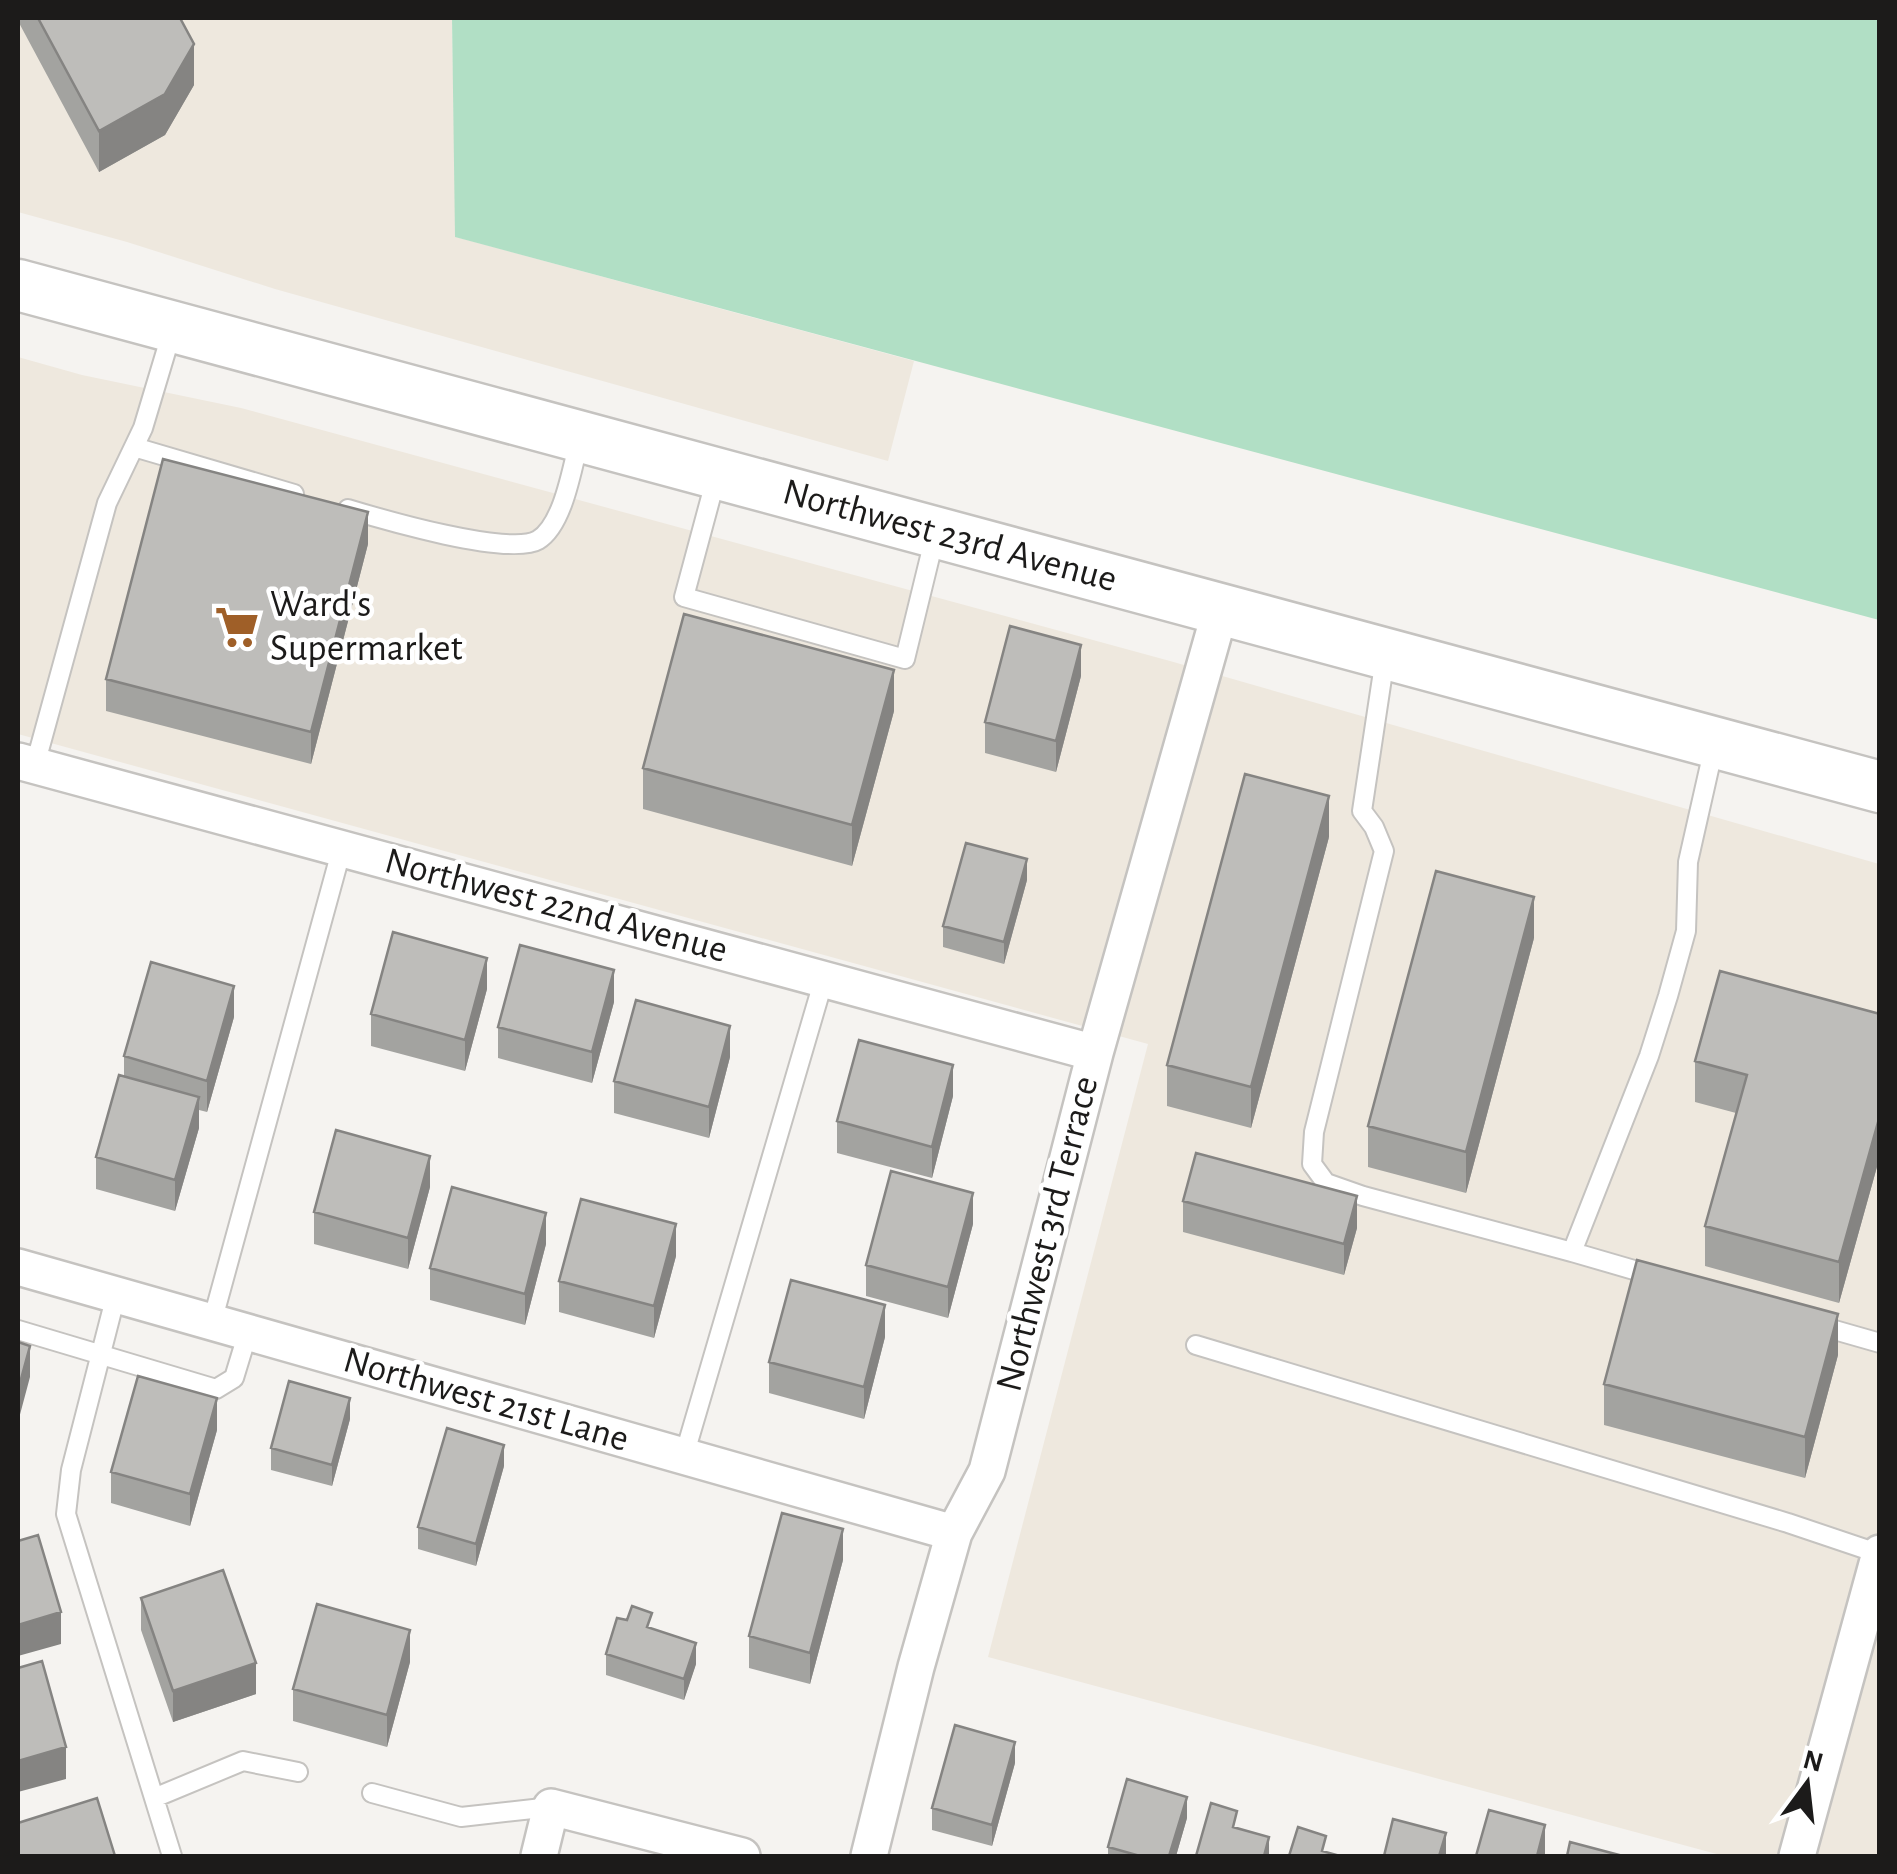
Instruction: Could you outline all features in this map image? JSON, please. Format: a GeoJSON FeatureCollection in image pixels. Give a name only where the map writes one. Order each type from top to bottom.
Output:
{"type":"FeatureCollection","features":[{"type":"Feature","properties":{"kind":"main road","name":"Northwest 23rd Avenue"},"geometry":{"type":"LineString","coordinates":[[18,285],[1880,787]]}},
{"type":"Feature","properties":{"kind":"street","name":"Northwest 3rd Terrace"},"geometry":{"type":"LineString","coordinates":[[869,1856],[954,1533],[988,1471],[1095,1053],[1220,608]]}},
{"type":"Feature","properties":{"kind":"street","name":"Northwest 22nd Avenue"},"geometry":{"type":"LineString","coordinates":[[26,763],[1095,1053]]}},
{"type":"Feature","properties":{"kind":"street","name":"Northwest 21st Lane"},"geometry":{"type":"LineString","coordinates":[[18,1267],[954,1533]]}},
{"type":"Feature","properties":{"kind":"street"},"geometry":{"type":"LineString","coordinates":[[1797,1856],[1879,1553]]}},
{"type":"Feature","properties":{"kind":"street"},"geometry":{"type":"LineString","coordinates":[[539,1856],[551,1807],[742,1856]]}},
{"type":"Feature","properties":{"kind":"lane"},"geometry":{"type":"LineString","coordinates":[[26,763],[107,503],[143,428],[174,327]]}},
{"type":"Feature","properties":{"kind":"lane"},"geometry":{"type":"LineString","coordinates":[[134,447],[322,502],[491,544],[528,544],[538,540],[556,517],[581,436]]}},
{"type":"Feature","properties":{"kind":"lane"},"geometry":{"type":"LineString","coordinates":[[718,473],[684,597],[905,659],[936,532]]}},
{"type":"Feature","properties":{"kind":"lane"},"geometry":{"type":"LineString","coordinates":[[1386,652],[1362,811],[1374,827],[1384,852],[1314,1132],[1312,1164],[1326,1183],[1362,1196],[1682,1284]]}},
{"type":"Feature","properties":{"kind":"lane"},"geometry":{"type":"LineString","coordinates":[[1572,1252],[1649,1056],[1668,996],[1686,931],[1688,862],[1716,742]]}},
{"type":"Feature","properties":{"kind":"lane"},"geometry":{"type":"LineString","coordinates":[[212,1322],[342,848]]}},
{"type":"Feature","properties":{"kind":"lane"},"geometry":{"type":"LineString","coordinates":[[684,1456],[824,979]]}},
{"type":"Feature","properties":{"kind":"lane"},"geometry":{"type":"LineString","coordinates":[[116,1295],[71,1470],[66,1514],[172,1856]]}},
{"type":"Feature","properties":{"kind":"lane"},"geometry":{"type":"LineString","coordinates":[[1792,1317],[1880,1343]]}},
{"type":"Feature","properties":{"kind":"lane"},"geometry":{"type":"LineString","coordinates":[[18,1330],[216,1389],[234,1378],[248,1332]]}},
{"type":"Feature","properties":{"kind":"lane"},"geometry":{"type":"LineString","coordinates":[[1196,1345],[1879,1553]]}},
{"type":"Feature","properties":{"kind":"lane"},"geometry":{"type":"LineString","coordinates":[[154,1798],[242,1761],[298,1772]]}},
{"type":"Feature","properties":{"kind":"lane"},"geometry":{"type":"LineString","coordinates":[[372,1793],[461,1817],[551,1807]]}},
{"type":"Feature","properties":{"kind":"shaded area"},"geometry":{"type":"Polygon","coordinates":[[[18,18],[452,18],[456,237],[914,361],[888,461],[275,289],[18,212],[18,18]]]}},
{"type":"Feature","properties":{"kind":"shaded area"},"geometry":{"type":"Polygon","coordinates":[[[18,357],[82,375],[241,408],[1170,661],[1879,864],[1879,1856],[1724,1856],[988,1657],[1148,1044],[18,734],[18,357]]]}},
{"type":"Feature","properties":{"kind":"green space"},"geometry":{"type":"Polygon","coordinates":[[[452,18],[1879,18],[1879,620],[455,237],[452,18]]]}},
{"type":"Feature","properties":{"kind":"building"},"geometry":{"type":"Polygon","coordinates":[[[38,18],[180,18],[194,44],[165,94],[99,131],[38,18]]]}},
{"type":"Feature","properties":{"kind":"building","name":"Ward's Supermarket"},"geometry":{"type":"Polygon","coordinates":[[[163,459],[368,512],[311,732],[106,679],[163,459]]]}},
{"type":"Feature","properties":{"kind":"building"},"geometry":{"type":"Polygon","coordinates":[[[684,614],[894,670],[852,825],[643,768],[684,614]]]}},
{"type":"Feature","properties":{"kind":"building"},"geometry":{"type":"Polygon","coordinates":[[[1010,626],[1081,645],[1056,741],[985,722],[1010,626]]]}},
{"type":"Feature","properties":{"kind":"building"},"geometry":{"type":"Polygon","coordinates":[[[1245,774],[1329,796],[1251,1087],[1167,1065],[1245,774]]]}},
{"type":"Feature","properties":{"kind":"building"},"geometry":{"type":"Polygon","coordinates":[[[966,843],[1027,859],[1004,942],[943,926],[966,843]]]}},
{"type":"Feature","properties":{"kind":"building"},"geometry":{"type":"Polygon","coordinates":[[[1436,871],[1534,897],[1466,1152],[1368,1126],[1436,871]]]}},
{"type":"Feature","properties":{"kind":"building"},"geometry":{"type":"Polygon","coordinates":[[[393,932],[487,958],[465,1040],[371,1014],[393,932]]]}},
{"type":"Feature","properties":{"kind":"building"},"geometry":{"type":"Polygon","coordinates":[[[520,945],[614,970],[592,1052],[498,1027],[520,945]]]}},
{"type":"Feature","properties":{"kind":"building"},"geometry":{"type":"Polygon","coordinates":[[[151,962],[234,986],[207,1081],[124,1056],[151,962]]]}},
{"type":"Feature","properties":{"kind":"building"},"geometry":{"type":"Polygon","coordinates":[[[1720,971],[1880,1014],[1880,1115],[1839,1262],[1705,1226],[1747,1075],[1695,1061],[1720,971]]]}},
{"type":"Feature","properties":{"kind":"building"},"geometry":{"type":"Polygon","coordinates":[[[636,1000],[730,1026],[709,1107],[614,1081],[636,1000]]]}},
{"type":"Feature","properties":{"kind":"building"},"geometry":{"type":"Polygon","coordinates":[[[859,1040],[953,1065],[932,1147],[837,1121],[859,1040]]]}},
{"type":"Feature","properties":{"kind":"building"},"geometry":{"type":"Polygon","coordinates":[[[119,1075],[199,1097],[175,1180],[96,1157],[119,1075]]]}},
{"type":"Feature","properties":{"kind":"building"},"geometry":{"type":"Polygon","coordinates":[[[336,1130],[430,1156],[408,1238],[314,1212],[336,1130]]]}},
{"type":"Feature","properties":{"kind":"building"},"geometry":{"type":"Polygon","coordinates":[[[1196,1153],[1357,1196],[1344,1244],[1183,1201],[1196,1153]]]}},
{"type":"Feature","properties":{"kind":"building"},"geometry":{"type":"Polygon","coordinates":[[[891,1171],[973,1193],[948,1287],[866,1265],[891,1171]]]}},
{"type":"Feature","properties":{"kind":"building"},"geometry":{"type":"Polygon","coordinates":[[[452,1187],[546,1213],[525,1294],[430,1268],[452,1187]]]}},
{"type":"Feature","properties":{"kind":"building"},"geometry":{"type":"Polygon","coordinates":[[[581,1199],[676,1224],[654,1306],[559,1281],[581,1199]]]}},
{"type":"Feature","properties":{"kind":"building"},"geometry":{"type":"Polygon","coordinates":[[[1637,1260],[1838,1314],[1805,1437],[1604,1384],[1637,1260]]]}},
{"type":"Feature","properties":{"kind":"building"},"geometry":{"type":"Polygon","coordinates":[[[791,1280],[885,1305],[864,1387],[769,1362],[791,1280]]]}},
{"type":"Feature","properties":{"kind":"building"},"geometry":{"type":"Polygon","coordinates":[[[18,1342],[30,1346],[18,1390],[18,1342]]]}},
{"type":"Feature","properties":{"kind":"building"},"geometry":{"type":"Polygon","coordinates":[[[138,1376],[217,1398],[190,1494],[111,1472],[138,1376]]]}},
{"type":"Feature","properties":{"kind":"building"},"geometry":{"type":"Polygon","coordinates":[[[289,1381],[350,1398],[332,1465],[271,1448],[289,1381]]]}},
{"type":"Feature","properties":{"kind":"building"},"geometry":{"type":"Polygon","coordinates":[[[447,1428],[504,1445],[476,1544],[418,1527],[447,1428]]]}},
{"type":"Feature","properties":{"kind":"building"},"geometry":{"type":"Polygon","coordinates":[[[782,1513],[843,1529],[810,1653],[749,1636],[782,1513]]]}},
{"type":"Feature","properties":{"kind":"building"},"geometry":{"type":"Polygon","coordinates":[[[38,1535],[61,1612],[18,1625],[18,1541],[38,1535]]]}},
{"type":"Feature","properties":{"kind":"building"},"geometry":{"type":"Polygon","coordinates":[[[223,1570],[256,1663],[173,1691],[141,1598],[223,1570]]]}},
{"type":"Feature","properties":{"kind":"building"},"geometry":{"type":"Polygon","coordinates":[[[317,1604],[410,1630],[387,1715],[293,1689],[317,1604]]]}},
{"type":"Feature","properties":{"kind":"building"},"geometry":{"type":"Polygon","coordinates":[[[632,1606],[652,1613],[647,1627],[696,1643],[684,1679],[606,1654],[617,1618],[627,1620],[632,1606]]]}},
{"type":"Feature","properties":{"kind":"building"},"geometry":{"type":"Polygon","coordinates":[[[42,1661],[66,1747],[18,1761],[18,1668],[42,1661]]]}},
{"type":"Feature","properties":{"kind":"building"},"geometry":{"type":"Polygon","coordinates":[[[955,1725],[1015,1742],[992,1825],[932,1808],[955,1725]]]}},
{"type":"Feature","properties":{"kind":"building"},"geometry":{"type":"Polygon","coordinates":[[[1127,1779],[1187,1797],[1169,1856],[1140,1856],[1108,1847],[1127,1779]]]}},
{"type":"Feature","properties":{"kind":"building"},"geometry":{"type":"Polygon","coordinates":[[[97,1798],[115,1856],[18,1856],[18,1823],[97,1798]]]}},
{"type":"Feature","properties":{"kind":"building"},"geometry":{"type":"Polygon","coordinates":[[[1211,1803],[1237,1811],[1233,1827],[1269,1837],[1264,1856],[1196,1856],[1211,1803]]]}},
{"type":"Feature","properties":{"kind":"building"},"geometry":{"type":"Polygon","coordinates":[[[1489,1810],[1545,1825],[1537,1856],[1476,1856],[1489,1810]]]}},
{"type":"Feature","properties":{"kind":"building"},"geometry":{"type":"Polygon","coordinates":[[[1393,1819],[1446,1833],[1439,1856],[1384,1856],[1393,1819]]]}},
{"type":"Feature","properties":{"kind":"building"},"geometry":{"type":"Polygon","coordinates":[[[1298,1827],[1326,1836],[1322,1851],[1340,1856],[1289,1856],[1298,1827]]]}},
{"type":"Feature","properties":{"kind":"building"},"geometry":{"type":"Polygon","coordinates":[[[1570,1842],[1623,1856],[1567,1856],[1570,1842]]]}},
{"type":"Feature","properties":{"kind":"place","name":"Ward's Supermarket"},"geometry":{"type":"Point","coordinates":[237,627]}}]}
